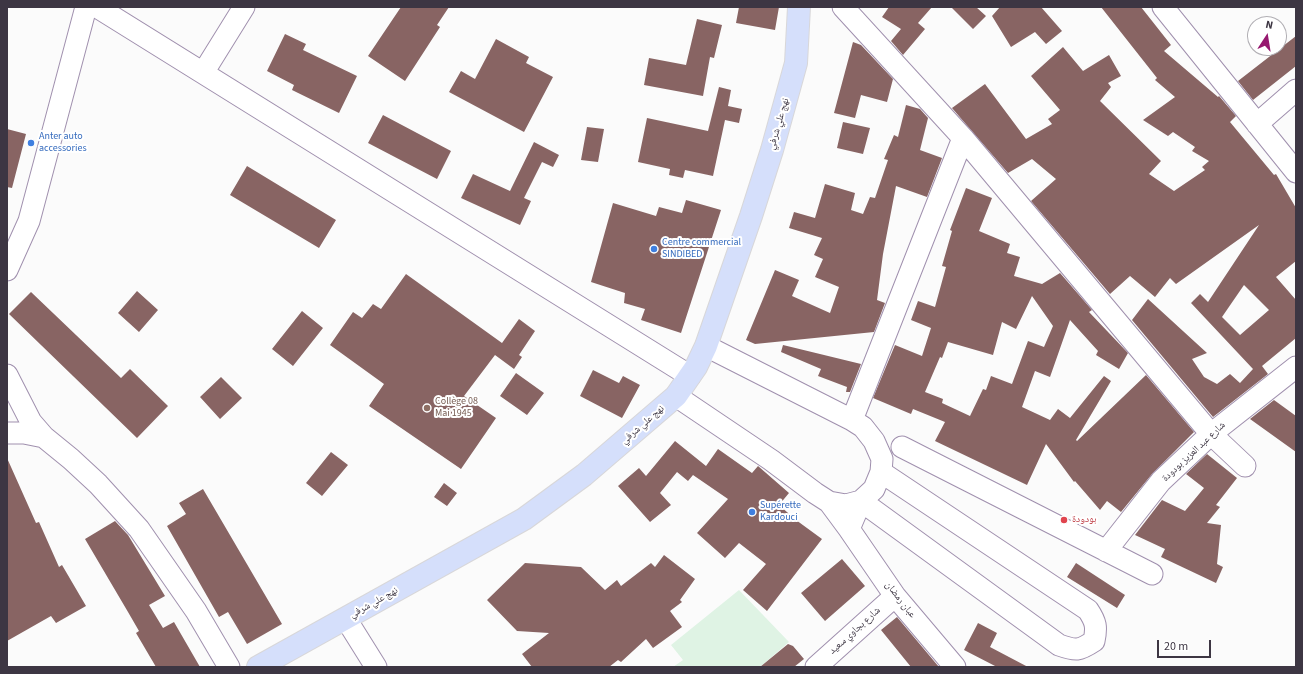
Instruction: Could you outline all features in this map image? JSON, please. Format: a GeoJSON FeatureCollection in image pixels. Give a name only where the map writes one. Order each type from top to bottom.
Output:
{"type":"FeatureCollection","features":[{"type":"Feature","properties":{"kind":"main road","name":"نهج علي شرفي"},"geometry":{"type":"LineString","coordinates":[[258,667],[524,518],[584,475],[676,396],[690,376],[706,346],[772,150],[796,63],[799,7]]}},
{"type":"Feature","properties":{"kind":"street"},"geometry":{"type":"LineString","coordinates":[[7,270],[29,221],[86,7]]}},
{"type":"Feature","properties":{"kind":"street"},"geometry":{"type":"LineString","coordinates":[[97,7],[690,376]]}},
{"type":"Feature","properties":{"kind":"street"},"geometry":{"type":"LineString","coordinates":[[204,73],[244,7]]}},
{"type":"Feature","properties":{"kind":"street"},"geometry":{"type":"LineString","coordinates":[[843,7],[963,138],[1211,434],[1245,466]]}},
{"type":"Feature","properties":{"kind":"street"},"geometry":{"type":"LineString","coordinates":[[1163,7],[1296,172]]}},
{"type":"Feature","properties":{"kind":"street"},"geometry":{"type":"LineString","coordinates":[[1256,124],[1296,90]]}},
{"type":"Feature","properties":{"kind":"street"},"geometry":{"type":"LineString","coordinates":[[858,424],[963,138]]}},
{"type":"Feature","properties":{"kind":"street"},"geometry":{"type":"LineString","coordinates":[[706,346],[1152,574]]}},
{"type":"Feature","properties":{"kind":"street","name":"شارع عبد العزيز بودودة"},"geometry":{"type":"LineString","coordinates":[[1106,550],[1161,481],[1211,434],[1296,367]]}},
{"type":"Feature","properties":{"kind":"street"},"geometry":{"type":"LineString","coordinates":[[7,376],[37,429]]}},
{"type":"Feature","properties":{"kind":"street"},"geometry":{"type":"LineString","coordinates":[[676,396],[771,460],[829,502],[846,505],[861,501]]}},
{"type":"Feature","properties":{"kind":"street"},"geometry":{"type":"LineString","coordinates":[[7,405],[37,429],[98,484],[139,529],[196,611],[228,667]]}},
{"type":"Feature","properties":{"kind":"street"},"geometry":{"type":"LineString","coordinates":[[7,413],[37,429]]}},
{"type":"Feature","properties":{"kind":"street"},"geometry":{"type":"LineString","coordinates":[[858,424],[874,441],[882,465],[1088,610],[1094,619],[1096,631],[1094,641],[1083,648],[1072,650],[1059,645],[861,501]]}},
{"type":"Feature","properties":{"kind":"street"},"geometry":{"type":"LineString","coordinates":[[7,433],[24,433],[37,429]]}},
{"type":"Feature","properties":{"kind":"street"},"geometry":{"type":"LineString","coordinates":[[849,529],[861,501],[874,489],[882,465],[902,447]]}},
{"type":"Feature","properties":{"kind":"street","name":"عبان رمضان"},"geometry":{"type":"LineString","coordinates":[[829,502],[895,596],[955,667]]}},
{"type":"Feature","properties":{"kind":"street","name":"شارع بجاوي سعيد"},"geometry":{"type":"LineString","coordinates":[[816,667],[895,596]]}},
{"type":"Feature","properties":{"kind":"street"},"geometry":{"type":"LineString","coordinates":[[346,619],[376,667]]}},
{"type":"Feature","properties":{"kind":"green space"},"geometry":{"type":"Polygon","coordinates":[[[739,590],[789,642],[760,667],[673,667],[683,660],[671,645],[739,590]]]}},
{"type":"Feature","properties":{"kind":"building"},"geometry":{"type":"Polygon","coordinates":[[[401,7],[449,7],[437,25],[440,27],[405,81],[368,56],[401,7]]]}},
{"type":"Feature","properties":{"kind":"building"},"geometry":{"type":"Polygon","coordinates":[[[739,7],[779,7],[775,30],[736,23],[739,7]]]}},
{"type":"Feature","properties":{"kind":"building"},"geometry":{"type":"Polygon","coordinates":[[[889,7],[932,7],[918,23],[925,29],[903,55],[891,41],[901,29],[882,17],[889,7]]]}},
{"type":"Feature","properties":{"kind":"building"},"geometry":{"type":"Polygon","coordinates":[[[951,7],[976,7],[986,16],[973,29],[951,7]]]}},
{"type":"Feature","properties":{"kind":"building"},"geometry":{"type":"Polygon","coordinates":[[[1000,7],[1041,7],[1062,31],[1046,44],[1035,32],[1011,47],[992,16],[1000,7]]]}},
{"type":"Feature","properties":{"kind":"building"},"geometry":{"type":"Polygon","coordinates":[[[1101,7],[1141,7],[1171,45],[1164,51],[1218,97],[1219,96],[1236,116],[1230,122],[1274,175],[1276,174],[1296,208],[1296,261],[1276,277],[1296,300],[1296,338],[1262,366],[1268,374],[1213,417],[1132,320],[1148,299],[1207,353],[1192,359],[1204,377],[1217,384],[1230,374],[1240,383],[1253,369],[1191,303],[1200,294],[1208,302],[1259,225],[1176,284],[1170,278],[1155,297],[1130,276],[1110,294],[1031,201],[1056,179],[1032,159],[1008,173],[952,108],[985,84],[1026,139],[1052,124],[1048,119],[1060,110],[1031,76],[1063,47],[1083,71],[1109,55],[1121,76],[1108,83],[1111,87],[1100,101],[1161,161],[1149,174],[1174,191],[1205,170],[1202,167],[1209,161],[1192,151],[1195,147],[1173,132],[1168,136],[1143,120],[1175,97],[1155,80],[1157,78],[1101,7]],[[1244,285],[1222,317],[1240,335],[1269,310],[1244,285]]]}},
{"type":"Feature","properties":{"kind":"building"},"geometry":{"type":"Polygon","coordinates":[[[697,19],[722,25],[714,58],[710,57],[703,96],[644,85],[649,58],[686,65],[697,19]]]}},
{"type":"Feature","properties":{"kind":"building"},"geometry":{"type":"Polygon","coordinates":[[[285,34],[306,44],[303,50],[357,76],[339,113],[292,90],[294,85],[267,71],[285,34]]]}},
{"type":"Feature","properties":{"kind":"building"},"geometry":{"type":"Polygon","coordinates":[[[1296,36],[1296,66],[1253,100],[1238,81],[1270,56],[1287,56],[1287,43],[1296,36]]]}},
{"type":"Feature","properties":{"kind":"building"},"geometry":{"type":"Polygon","coordinates":[[[496,39],[529,57],[526,63],[553,77],[524,132],[449,92],[461,71],[475,79],[496,39]]]}},
{"type":"Feature","properties":{"kind":"building"},"geometry":{"type":"Polygon","coordinates":[[[853,42],[861,45],[893,79],[887,102],[861,95],[855,118],[834,113],[853,42]]]}},
{"type":"Feature","properties":{"kind":"building"},"geometry":{"type":"Polygon","coordinates":[[[719,87],[731,90],[728,106],[742,109],[739,123],[725,120],[713,176],[685,170],[683,178],[669,175],[670,169],[638,162],[647,118],[708,131],[719,87]]]}},
{"type":"Feature","properties":{"kind":"building"},"geometry":{"type":"Polygon","coordinates":[[[906,105],[920,109],[928,118],[920,150],[942,158],[927,197],[896,186],[883,254],[877,300],[885,303],[874,332],[755,344],[746,340],[775,270],[799,280],[792,296],[830,313],[839,287],[815,277],[823,259],[814,255],[822,238],[789,228],[794,212],[815,218],[825,184],[855,193],[851,210],[863,214],[870,197],[875,198],[888,160],[884,159],[894,135],[898,137],[906,105]]]}},
{"type":"Feature","properties":{"kind":"building"},"geometry":{"type":"Polygon","coordinates":[[[383,115],[451,151],[437,179],[368,143],[383,115]]]}},
{"type":"Feature","properties":{"kind":"building"},"geometry":{"type":"Polygon","coordinates":[[[843,122],[870,128],[863,154],[837,148],[843,122]]]}},
{"type":"Feature","properties":{"kind":"building"},"geometry":{"type":"Polygon","coordinates":[[[587,127],[604,129],[598,162],[581,160],[587,127]]]}},
{"type":"Feature","properties":{"kind":"building"},"geometry":{"type":"Polygon","coordinates":[[[7,129],[26,134],[12,188],[7,187],[7,129]]]}},
{"type":"Feature","properties":{"kind":"building"},"geometry":{"type":"Polygon","coordinates":[[[534,142],[559,155],[553,167],[542,162],[524,198],[531,201],[520,225],[461,198],[473,174],[510,191],[534,142]]]}},
{"type":"Feature","properties":{"kind":"building"},"geometry":{"type":"Polygon","coordinates":[[[247,166],[336,220],[319,248],[230,195],[247,166]]]}},
{"type":"Feature","properties":{"kind":"building"},"geometry":{"type":"Polygon","coordinates":[[[966,188],[992,198],[979,231],[1010,244],[1007,253],[1020,257],[1014,276],[1042,284],[1060,273],[1092,310],[1089,312],[1128,353],[1119,369],[1096,355],[1098,351],[1070,320],[1050,377],[1035,371],[1022,407],[1050,420],[1058,409],[1070,418],[1104,376],[1111,381],[1076,440],[1077,441],[1146,375],[1194,432],[1152,474],[1121,512],[1107,501],[1100,510],[1075,481],[1074,482],[1046,444],[1027,485],[935,441],[945,422],[913,409],[911,414],[873,398],[895,345],[922,356],[931,328],[911,320],[918,301],[935,307],[946,267],[942,266],[952,231],[950,230],[966,188]],[[1032,296],[1016,329],[1002,322],[993,355],[948,342],[942,358],[940,357],[925,392],[943,399],[942,403],[970,416],[983,389],[986,390],[991,376],[1012,384],[1028,341],[1044,347],[1053,326],[1032,296]]]}},
{"type":"Feature","properties":{"kind":"building","name":"Centre commercial SINDIBED"},"geometry":{"type":"Polygon","coordinates":[[[686,200],[721,210],[681,333],[641,320],[645,309],[624,303],[625,293],[591,282],[613,203],[656,216],[659,207],[682,213],[686,200]]]}},
{"type":"Feature","properties":{"kind":"building"},"geometry":{"type":"Polygon","coordinates":[[[406,274],[502,343],[519,319],[535,331],[519,355],[522,357],[514,369],[495,355],[464,396],[496,418],[461,469],[369,406],[384,384],[330,345],[353,312],[362,318],[373,304],[381,309],[406,274]]]}},
{"type":"Feature","properties":{"kind":"building"},"geometry":{"type":"Polygon","coordinates":[[[137,291],[158,310],[139,332],[118,313],[137,291]]]}},
{"type":"Feature","properties":{"kind":"building"},"geometry":{"type":"Polygon","coordinates":[[[31,292],[121,378],[130,369],[168,406],[137,438],[9,314],[31,292]]]}},
{"type":"Feature","properties":{"kind":"building"},"geometry":{"type":"Polygon","coordinates":[[[302,311],[323,328],[293,366],[272,349],[302,311]]]}},
{"type":"Feature","properties":{"kind":"building"},"geometry":{"type":"Polygon","coordinates":[[[783,345],[861,364],[850,392],[846,392],[847,387],[818,376],[821,369],[781,352],[783,345]]]}},
{"type":"Feature","properties":{"kind":"building"},"geometry":{"type":"Polygon","coordinates":[[[593,370],[619,383],[623,376],[640,385],[622,418],[580,396],[593,370]]]}},
{"type":"Feature","properties":{"kind":"building"},"geometry":{"type":"Polygon","coordinates":[[[516,373],[544,393],[527,415],[500,396],[516,373]]]}},
{"type":"Feature","properties":{"kind":"building"},"geometry":{"type":"Polygon","coordinates":[[[221,377],[242,398],[220,419],[200,397],[221,377]]]}},
{"type":"Feature","properties":{"kind":"building"},"geometry":{"type":"Polygon","coordinates":[[[1274,400],[1296,416],[1296,452],[1250,419],[1274,400]]]}},
{"type":"Feature","properties":{"kind":"building"},"geometry":{"type":"Polygon","coordinates":[[[675,441],[706,466],[718,449],[752,473],[758,466],[789,493],[779,505],[796,520],[822,539],[767,611],[743,590],[766,564],[739,543],[725,558],[697,533],[728,499],[693,475],[688,481],[677,472],[660,493],[671,505],[650,522],[618,486],[639,468],[646,476],[675,441]]]}},
{"type":"Feature","properties":{"kind":"building"},"geometry":{"type":"Polygon","coordinates":[[[331,452],[348,465],[322,496],[306,483],[331,452]]]}},
{"type":"Feature","properties":{"kind":"building"},"geometry":{"type":"Polygon","coordinates":[[[1207,454],[1237,478],[1216,505],[1220,507],[1207,523],[1221,525],[1217,564],[1223,567],[1216,583],[1161,557],[1165,549],[1135,535],[1162,500],[1185,511],[1204,488],[1186,474],[1207,454]]]}},
{"type":"Feature","properties":{"kind":"building"},"geometry":{"type":"Polygon","coordinates":[[[7,458],[36,523],[39,522],[59,567],[62,565],[86,606],[56,623],[51,616],[7,641],[7,458]]]}},
{"type":"Feature","properties":{"kind":"building"},"geometry":{"type":"Polygon","coordinates":[[[444,483],[457,493],[447,506],[434,497],[444,483]]]}},
{"type":"Feature","properties":{"kind":"building"},"geometry":{"type":"Polygon","coordinates":[[[203,489],[282,624],[247,644],[228,612],[219,617],[167,526],[186,514],[179,503],[203,489]]]}},
{"type":"Feature","properties":{"kind":"building"},"geometry":{"type":"Polygon","coordinates":[[[115,521],[128,535],[165,596],[149,605],[163,628],[174,622],[200,667],[156,667],[136,633],[139,631],[85,539],[115,521]]]}},
{"type":"Feature","properties":{"kind":"building"},"geometry":{"type":"Polygon","coordinates":[[[664,555],[695,579],[680,600],[682,602],[670,611],[682,627],[653,648],[646,639],[621,662],[618,660],[609,667],[532,667],[522,654],[549,633],[517,631],[487,600],[525,563],[581,567],[605,590],[617,580],[621,586],[651,563],[655,567],[664,555]]]}},
{"type":"Feature","properties":{"kind":"building"},"geometry":{"type":"Polygon","coordinates":[[[842,559],[865,586],[825,621],[801,593],[842,559]]]}},
{"type":"Feature","properties":{"kind":"building"},"geometry":{"type":"Polygon","coordinates":[[[1076,563],[1125,595],[1117,608],[1067,577],[1076,563]]]}},
{"type":"Feature","properties":{"kind":"building"},"geometry":{"type":"Polygon","coordinates":[[[897,617],[939,667],[911,667],[881,630],[897,617]]]}},
{"type":"Feature","properties":{"kind":"building"},"geometry":{"type":"Polygon","coordinates":[[[978,623],[997,633],[990,647],[1028,667],[997,667],[964,650],[978,623]]]}},
{"type":"Feature","properties":{"kind":"building"},"geometry":{"type":"Polygon","coordinates":[[[788,644],[793,646],[804,659],[794,667],[760,667],[788,644]]]}},
{"type":"Feature","properties":{"kind":"place","name":"Anter auto accessories"},"geometry":{"type":"Point","coordinates":[31,143]}},
{"type":"Feature","properties":{"kind":"place","name":"Centre commercial SINDIBED"},"geometry":{"type":"Point","coordinates":[654,249]}},
{"type":"Feature","properties":{"kind":"place","name":"Collège 08 Mai 1945"},"geometry":{"type":"Point","coordinates":[427,408]}},
{"type":"Feature","properties":{"kind":"place","name":"Supérette Kardouci"},"geometry":{"type":"Point","coordinates":[752,512]}},
{"type":"Feature","properties":{"kind":"place","name":"بودودة"},"geometry":{"type":"Point","coordinates":[1064,520]}}]}
